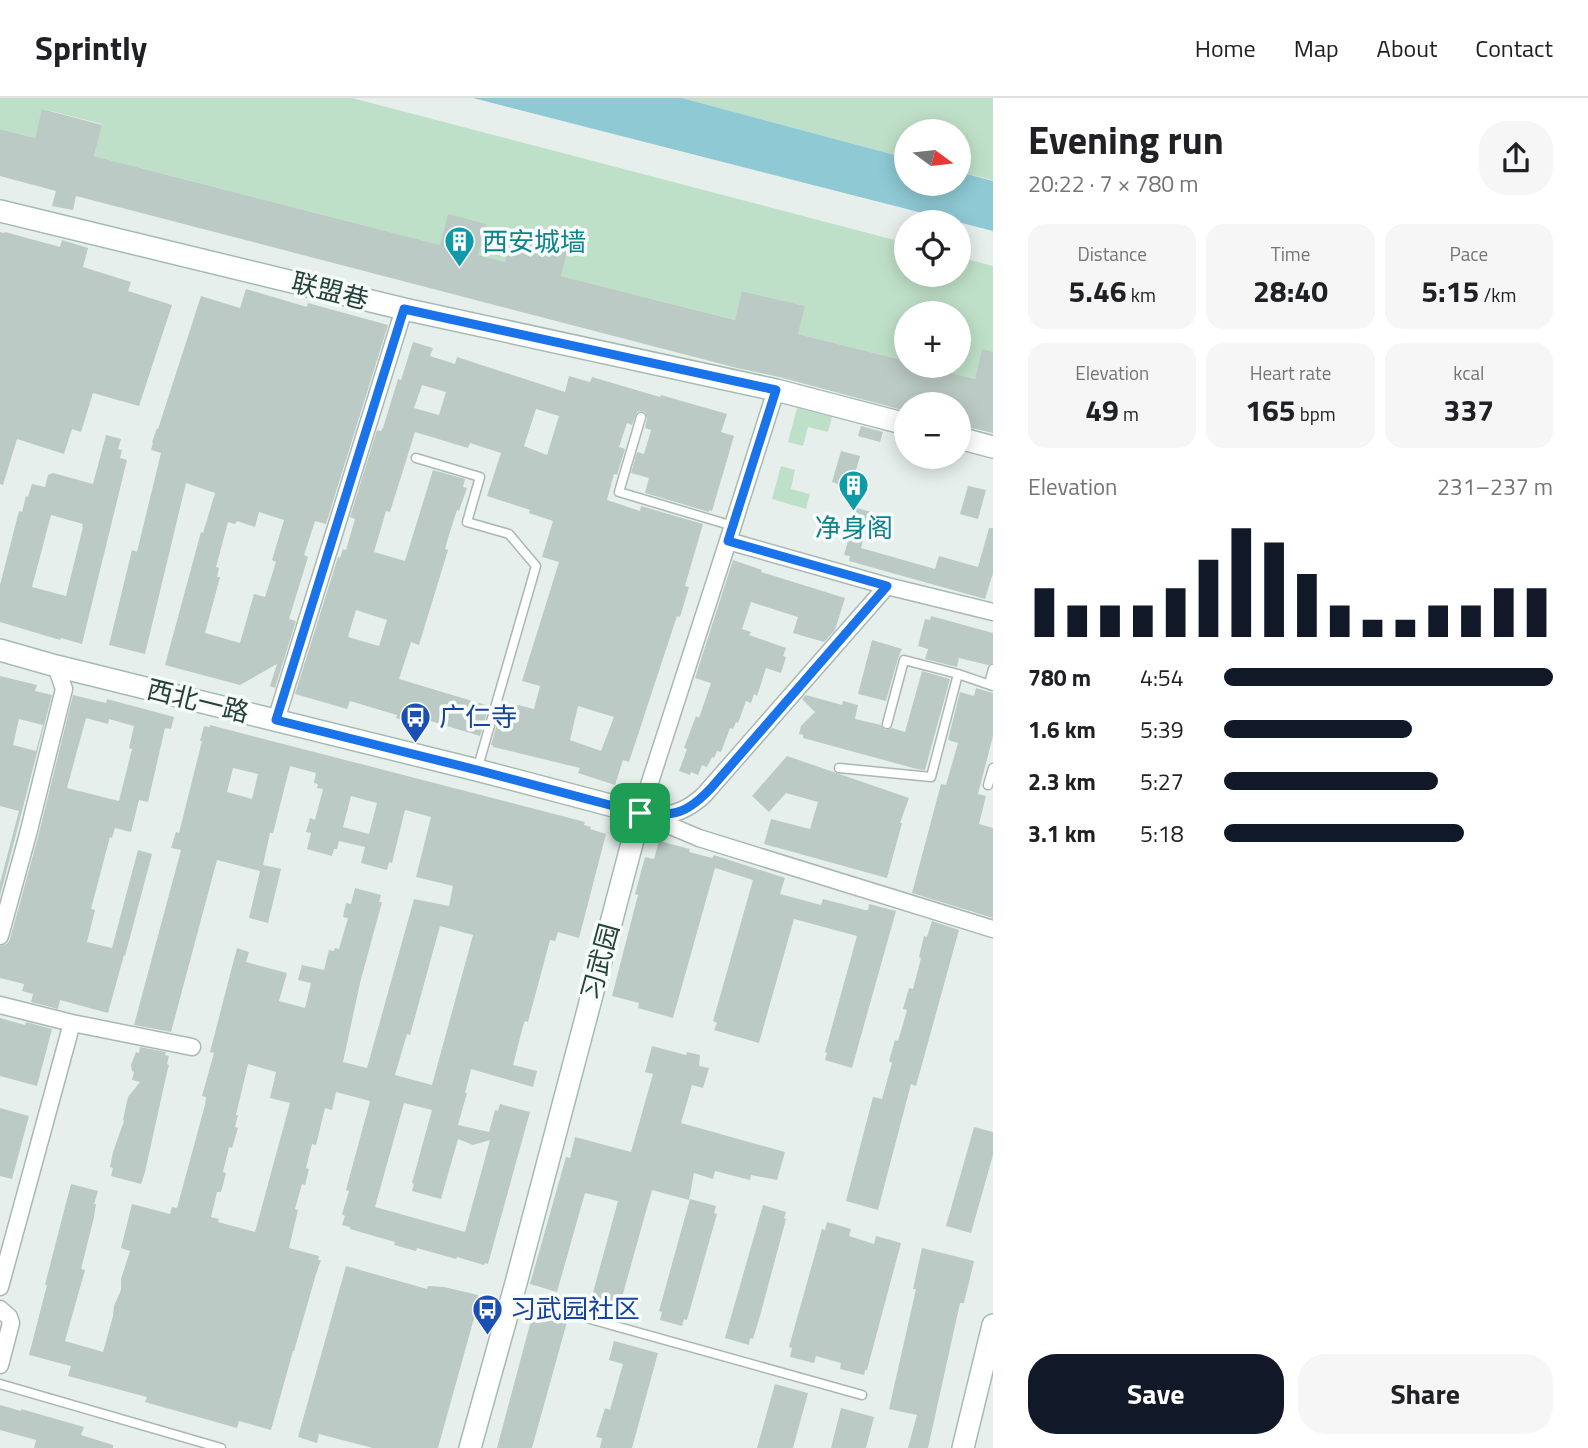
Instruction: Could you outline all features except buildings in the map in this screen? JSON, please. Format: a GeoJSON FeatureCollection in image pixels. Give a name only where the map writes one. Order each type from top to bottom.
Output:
{"type":"FeatureCollection","features":[{"type":"Feature","properties":{"kind":"street","name":"联盟巷"},"geometry":{"type":"LineString","coordinates":[[0,211],[404,309],[776,390],[894,421]]}},
{"type":"Feature","properties":{"kind":"street"},"geometry":{"type":"LineString","coordinates":[[276,720],[404,309]]}},
{"type":"Feature","properties":{"kind":"street"},"geometry":{"type":"LineString","coordinates":[[640,813],[776,390]]}},
{"type":"Feature","properties":{"kind":"street"},"geometry":{"type":"LineString","coordinates":[[971,441],[993,447]]}},
{"type":"Feature","properties":{"kind":"street"},"geometry":{"type":"LineString","coordinates":[[731,534],[887,586],[993,612]]}},
{"type":"Feature","properties":{"kind":"street"},"geometry":{"type":"LineString","coordinates":[[640,813],[661,816],[673,814],[685,810],[704,795],[887,586]]}},
{"type":"Feature","properties":{"kind":"street","name":"西北一路"},"geometry":{"type":"LineString","coordinates":[[0,650],[640,813]]}},
{"type":"Feature","properties":{"kind":"street"},"geometry":{"type":"LineString","coordinates":[[0,936],[64,689],[56,666]]}},
{"type":"Feature","properties":{"kind":"street"},"geometry":{"type":"LineString","coordinates":[[640,813],[699,838],[993,929]]}},
{"type":"Feature","properties":{"kind":"street","name":"习武园"},"geometry":{"type":"LineString","coordinates":[[470,1448],[640,813]]}},
{"type":"Feature","properties":{"kind":"street"},"geometry":{"type":"LineString","coordinates":[[0,1005],[72,1023],[192,1047]]}},
{"type":"Feature","properties":{"kind":"street"},"geometry":{"type":"LineString","coordinates":[[0,1287],[72,1023]]}},
{"type":"Feature","properties":{"kind":"street"},"geometry":{"type":"LineString","coordinates":[[0,1309],[11,1321],[0,1365]]}},
{"type":"Feature","properties":{"kind":"street"},"geometry":{"type":"LineString","coordinates":[[963,1448],[993,1325]]}},
{"type":"Feature","properties":{"kind":"lane"},"geometry":{"type":"LineString","coordinates":[[642,417],[619,492],[731,534]]}},
{"type":"Feature","properties":{"kind":"lane"},"geometry":{"type":"LineString","coordinates":[[416,458],[480,477],[467,522],[509,534],[536,566],[477,770]]}},
{"type":"Feature","properties":{"kind":"lane"},"geometry":{"type":"LineString","coordinates":[[887,724],[904,660],[991,685],[993,669]]}},
{"type":"Feature","properties":{"kind":"lane"},"geometry":{"type":"LineString","coordinates":[[839,768],[931,777],[958,674]]}},
{"type":"Feature","properties":{"kind":"lane"},"geometry":{"type":"LineString","coordinates":[[988,785],[993,768]]}},
{"type":"Feature","properties":{"kind":"lane"},"geometry":{"type":"LineString","coordinates":[[512,1297],[862,1395]]}},
{"type":"Feature","properties":{"kind":"lane"},"geometry":{"type":"LineString","coordinates":[[0,1384],[221,1448]]}},
{"type":"Feature","properties":{"kind":"green space"},"geometry":{"type":"Polygon","coordinates":[[[0,98],[352,98],[894,240],[894,287],[971,287],[971,260],[993,266],[993,352],[982,350],[975,379],[971,378],[971,301],[894,301],[894,358],[798,334],[804,306],[743,291],[735,320],[561,276],[568,249],[513,234],[505,262],[94,156],[102,124],[43,109],[35,138],[0,129],[0,98]]]}},
{"type":"Feature","properties":{"kind":"green space"},"geometry":{"type":"Polygon","coordinates":[[[682,98],[993,98],[993,180],[971,175],[971,119],[894,119],[894,155],[682,98]]]}},
{"type":"Feature","properties":{"kind":"green space"},"geometry":{"type":"Polygon","coordinates":[[[797,408],[832,417],[828,432],[808,427],[803,446],[788,442],[797,408]]]}},
{"type":"Feature","properties":{"kind":"green space"},"geometry":{"type":"Polygon","coordinates":[[[781,466],[795,470],[791,489],[810,494],[806,509],[772,499],[781,466]]]}},
{"type":"Feature","properties":{"kind":"water"},"geometry":{"type":"Polygon","coordinates":[[[473,98],[682,98],[894,155],[894,196],[971,196],[971,175],[993,181],[993,231],[971,225],[971,210],[911,210],[473,98]]]}},
{"type":"Feature","properties":{"kind":"place","name":"西安城墙"},"geometry":{"type":"Point","coordinates":[459,269]}},
{"type":"Feature","properties":{"kind":"place","name":"净身阁"},"geometry":{"type":"Point","coordinates":[854,512]}},
{"type":"Feature","properties":{"kind":"place","name":"广仁寺"},"geometry":{"type":"Point","coordinates":[416,744]}},
{"type":"Feature","properties":{"kind":"place","name":"习武园社区"},"geometry":{"type":"Point","coordinates":[487,1336]}},
{"type":"Feature","properties":{"kind":"route"},"geometry":{"type":"LineString","coordinates":[[404,309],[776,390],[728,541],[887,586],[696,803],[673,814],[661,816],[640,813],[276,720],[404,309]]}}]}
